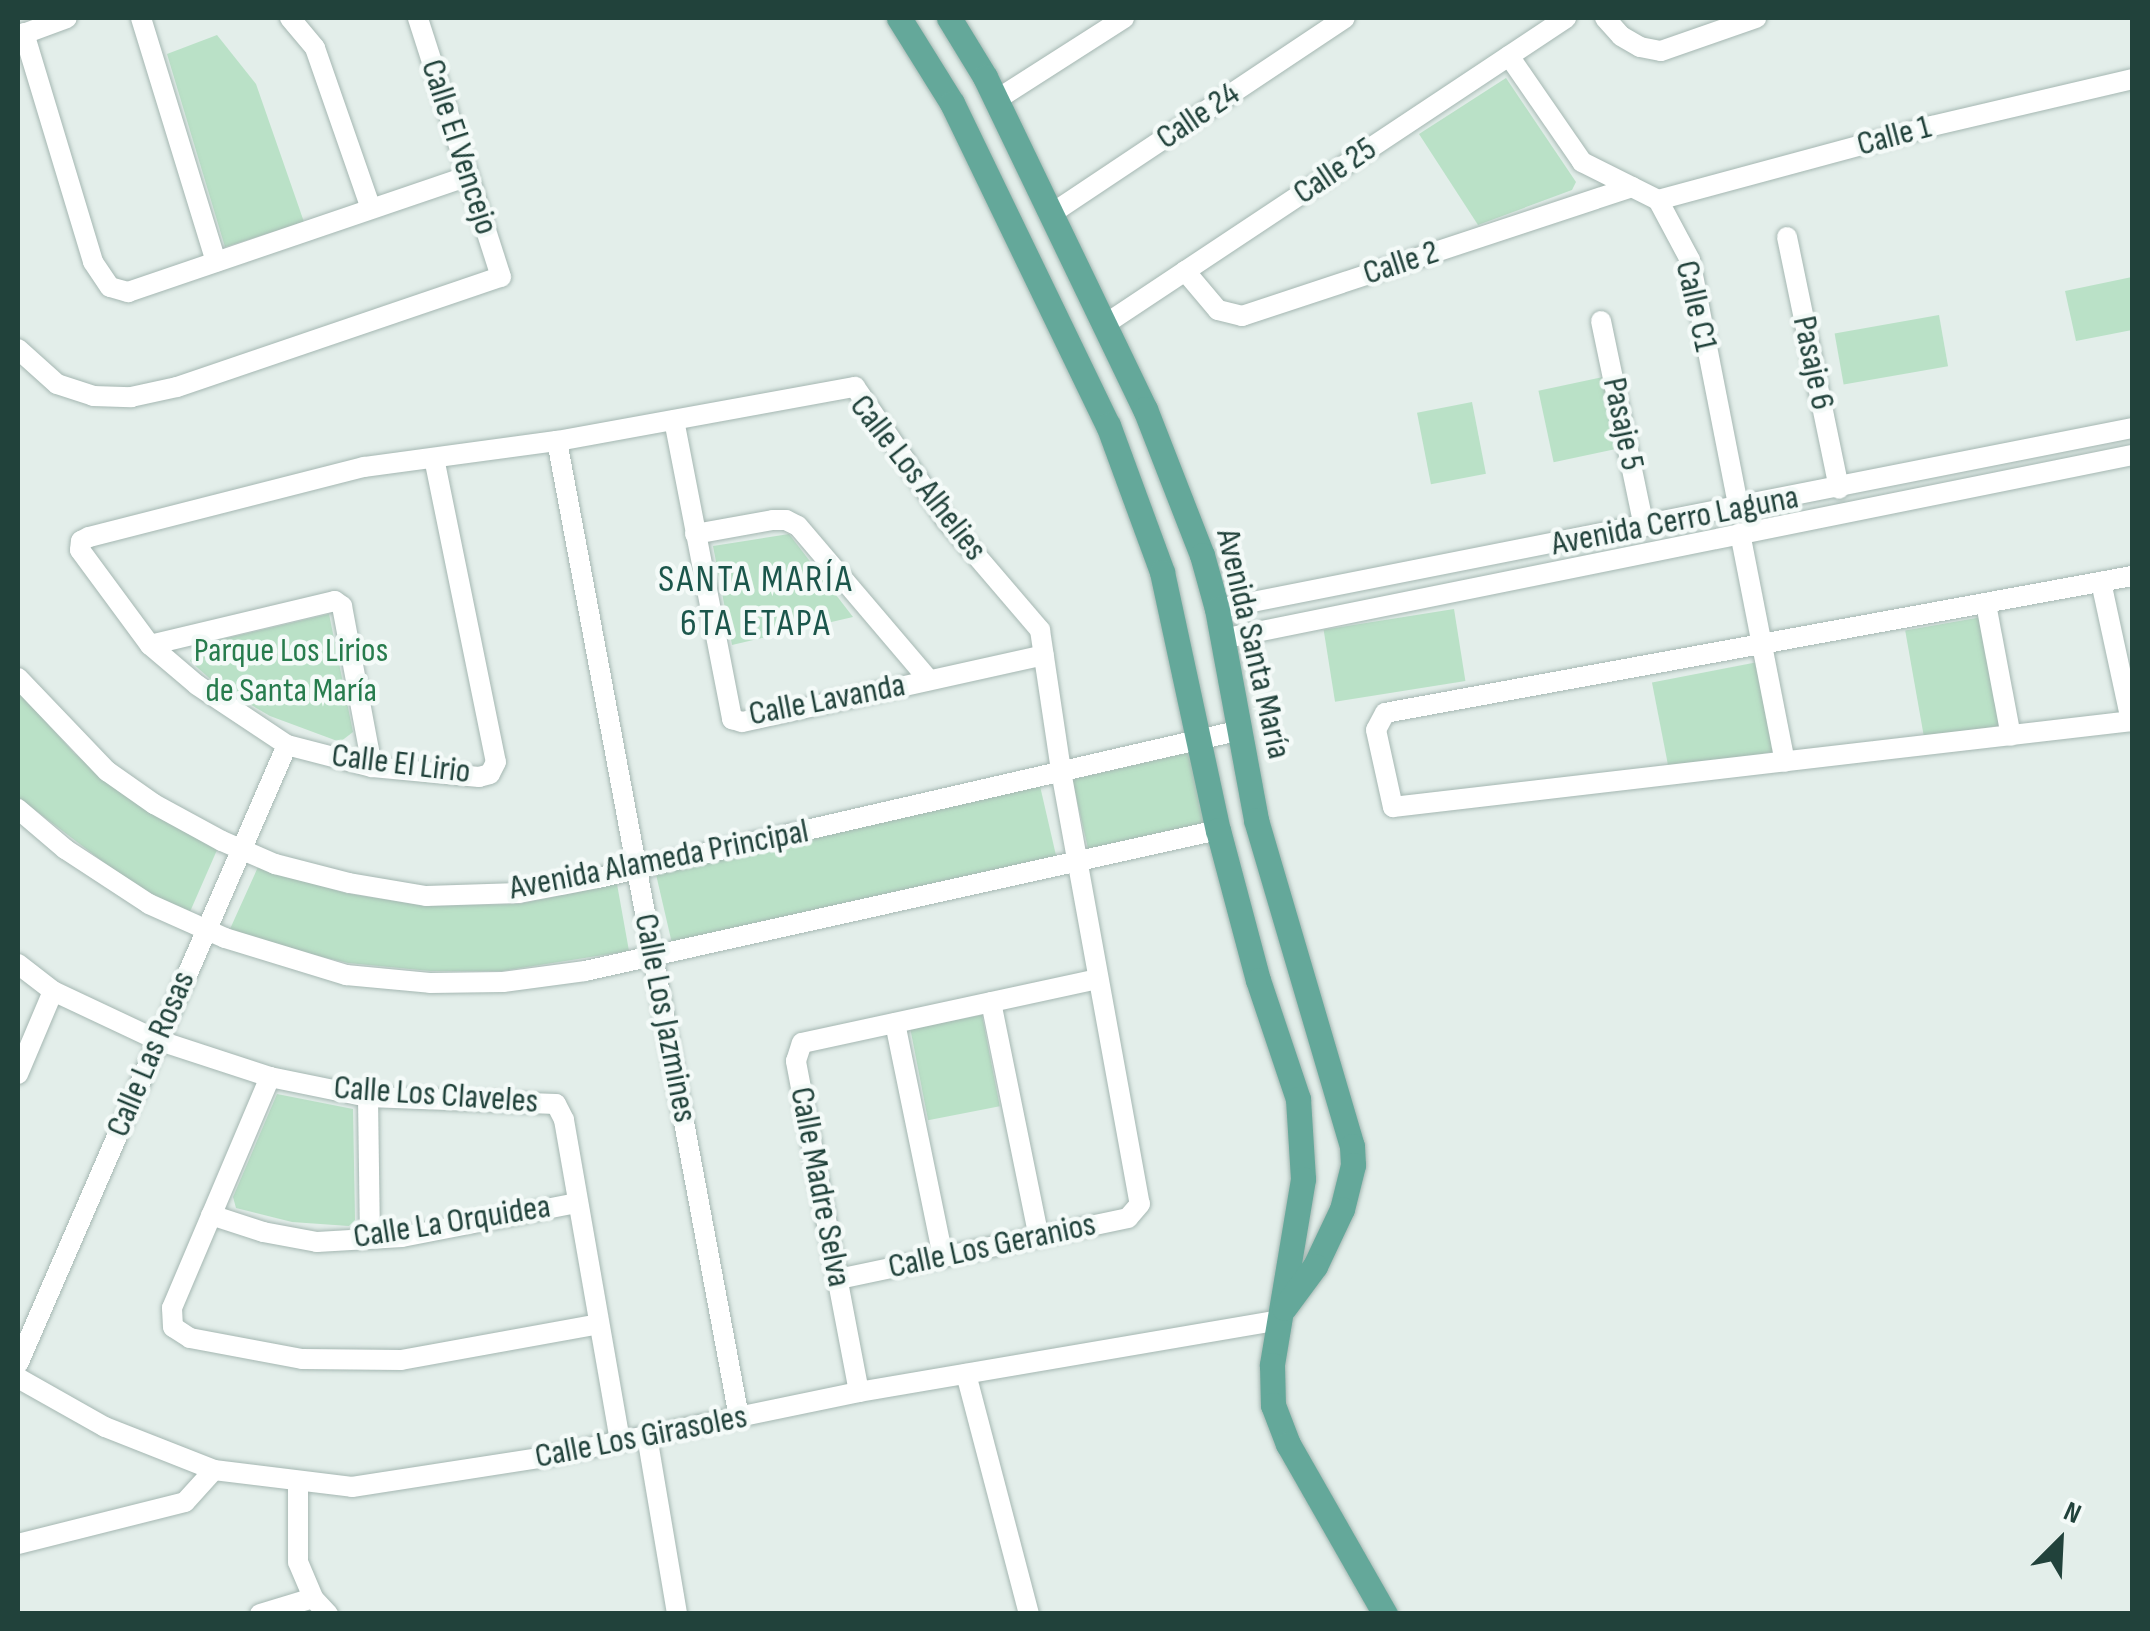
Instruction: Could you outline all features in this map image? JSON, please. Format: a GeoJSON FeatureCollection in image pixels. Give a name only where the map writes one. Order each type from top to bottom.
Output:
{"type":"FeatureCollection","features":[{"type":"Feature","properties":{"kind":"main road","name":"Avenida Santa María"},"geometry":{"type":"LineString","coordinates":[[899,18],[952,102],[1108,425],[1162,572],[1178,630],[1196,740],[1218,830],[1258,980],[1290,1068],[1300,1114],[1304,1178],[1272,1365],[1277,1419],[1385,1614]]}},
{"type":"Feature","properties":{"kind":"main road","name":"Avenida Santa María"},"geometry":{"type":"LineString","coordinates":[[949,18],[996,100],[1104,325],[1177,490],[1217,609],[1256,820],[1352,1146],[1350,1185],[1342,1209],[1314,1266],[1282,1314]]}},
{"type":"Feature","properties":{"kind":"street"},"geometry":{"type":"LineString","coordinates":[[66,18],[21,35],[99,276],[110,287],[128,292],[468,176]]}},
{"type":"Feature","properties":{"kind":"street"},"geometry":{"type":"LineString","coordinates":[[141,18],[216,262]]}},
{"type":"Feature","properties":{"kind":"street"},"geometry":{"type":"LineString","coordinates":[[290,18],[315,48],[370,209]]}},
{"type":"Feature","properties":{"kind":"street","name":"Calle El Vencejo"},"geometry":{"type":"LineString","coordinates":[[18,350],[57,384],[93,396],[132,397],[176,387],[501,277],[418,18]]}},
{"type":"Feature","properties":{"kind":"street"},"geometry":{"type":"LineString","coordinates":[[996,100],[1123,18]]}},
{"type":"Feature","properties":{"kind":"street","name":"Calle 24"},"geometry":{"type":"LineString","coordinates":[[1051,214],[1346,18]]}},
{"type":"Feature","properties":{"kind":"street","name":"Calle 25"},"geometry":{"type":"LineString","coordinates":[[1104,325],[1566,18]]}},
{"type":"Feature","properties":{"kind":"street"},"geometry":{"type":"LineString","coordinates":[[1605,18],[1620,36],[1640,48],[1661,51],[1756,18]]}},
{"type":"Feature","properties":{"kind":"street"},"geometry":{"type":"LineString","coordinates":[[1509,56],[1582,162],[1658,200]]}},
{"type":"Feature","properties":{"kind":"street","name":"Calle 1"},"geometry":{"type":"LineString","coordinates":[[1658,200],[1932,126],[2132,80]]}},
{"type":"Feature","properties":{"kind":"street","name":"Calle 2"},"geometry":{"type":"LineString","coordinates":[[1185,271],[1218,310],[1242,316],[1632,187]]}},
{"type":"Feature","properties":{"kind":"street","name":"Calle C1"},"geometry":{"type":"LineString","coordinates":[[1658,200],[1690,260],[1738,509]]}},
{"type":"Feature","properties":{"kind":"street","name":"Pasaje 6"},"geometry":{"type":"LineString","coordinates":[[1787,237],[1839,489]]}},
{"type":"Feature","properties":{"kind":"street","name":"Pasaje 5"},"geometry":{"type":"LineString","coordinates":[[1601,321],[1644,527]]}},
{"type":"Feature","properties":{"kind":"street","name":"Calle Los Alhelies"},"geometry":{"type":"LineString","coordinates":[[81,542],[364,467],[558,442],[855,386],[946,520],[1040,630],[1097,978],[1140,1204]]}},
{"type":"Feature","properties":{"kind":"street","name":"Calle Lavanda"},"geometry":{"type":"LineString","coordinates":[[674,420],[732,718],[742,722],[1044,656]]}},
{"type":"Feature","properties":{"kind":"street","name":"Avenida Cerro Laguna"},"geometry":{"type":"LineString","coordinates":[[1217,609],[1738,509],[2132,428]]}},
{"type":"Feature","properties":{"kind":"street","name":"Calle Los Jazmines"},"geometry":{"type":"LineString","coordinates":[[558,442],[739,1417]]}},
{"type":"Feature","properties":{"kind":"street"},"geometry":{"type":"LineString","coordinates":[[1222,639],[2132,455]]}},
{"type":"Feature","properties":{"kind":"street","name":"Calle El Lirio"},"geometry":{"type":"LineString","coordinates":[[81,542],[80,550],[150,644],[197,685],[287,745],[372,767],[480,777],[490,774],[496,762],[434,458]]}},
{"type":"Feature","properties":{"kind":"street"},"geometry":{"type":"LineString","coordinates":[[695,534],[773,520],[798,526],[929,680]]}},
{"type":"Feature","properties":{"kind":"street"},"geometry":{"type":"LineString","coordinates":[[1740,533],[1785,762]]}},
{"type":"Feature","properties":{"kind":"street"},"geometry":{"type":"LineString","coordinates":[[2101,582],[2132,721],[1393,807],[1376,730],[1385,712],[1763,647],[2132,576]]}},
{"type":"Feature","properties":{"kind":"street"},"geometry":{"type":"LineString","coordinates":[[150,644],[335,601],[342,606],[372,767]]}},
{"type":"Feature","properties":{"kind":"street"},"geometry":{"type":"LineString","coordinates":[[1986,604],[2011,736]]}},
{"type":"Feature","properties":{"kind":"street","name":"Avenida Alameda Principal"},"geometry":{"type":"LineString","coordinates":[[18,678],[107,770],[154,804],[275,864],[349,883],[426,896],[519,892],[637,870],[1237,731]]}},
{"type":"Feature","properties":{"kind":"street","name":"Calle Las Rosas"},"geometry":{"type":"LineString","coordinates":[[18,1364],[287,745]]}},
{"type":"Feature","properties":{"kind":"street"},"geometry":{"type":"LineString","coordinates":[[18,808],[66,849],[149,904],[205,929],[269,954],[346,976],[430,984],[503,982],[585,971],[1218,830]]}},
{"type":"Feature","properties":{"kind":"street","name":"Calle Los Claveles"},"geometry":{"type":"LineString","coordinates":[[18,964],[54,992],[157,1040],[270,1077],[368,1097],[556,1104],[564,1120],[620,1442]]}},
{"type":"Feature","properties":{"kind":"street","name":"Calle Madre Selva"},"geometry":{"type":"LineString","coordinates":[[859,1392],[796,1053],[802,1043],[1097,978]]}},
{"type":"Feature","properties":{"kind":"street"},"geometry":{"type":"LineString","coordinates":[[18,1074],[54,992]]}},
{"type":"Feature","properties":{"kind":"street"},"geometry":{"type":"LineString","coordinates":[[991,1002],[1040,1236]]}},
{"type":"Feature","properties":{"kind":"street"},"geometry":{"type":"LineString","coordinates":[[895,1023],[943,1257]]}},
{"type":"Feature","properties":{"kind":"street"},"geometry":{"type":"LineString","coordinates":[[270,1077],[170,1319],[173,1327],[190,1338],[302,1360],[401,1360],[599,1324]]}},
{"type":"Feature","properties":{"kind":"street"},"geometry":{"type":"LineString","coordinates":[[368,1097],[370,1238]]}},
{"type":"Feature","properties":{"kind":"street","name":"Calle La Orquidea"},"geometry":{"type":"LineString","coordinates":[[211,1215],[264,1232],[317,1242],[402,1236],[577,1202]]}},
{"type":"Feature","properties":{"kind":"street","name":"Calle Los Geranios"},"geometry":{"type":"LineString","coordinates":[[838,1278],[1128,1218],[1140,1204]]}},
{"type":"Feature","properties":{"kind":"street","name":"Calle Los Girasoles"},"geometry":{"type":"LineString","coordinates":[[18,1378],[105,1428],[214,1470],[352,1488],[620,1442],[859,1392],[1282,1314]]}},
{"type":"Feature","properties":{"kind":"street"},"geometry":{"type":"LineString","coordinates":[[966,1374],[1029,1614]]}},
{"type":"Feature","properties":{"kind":"street"},"geometry":{"type":"LineString","coordinates":[[647,1436],[678,1614]]}},
{"type":"Feature","properties":{"kind":"street"},"geometry":{"type":"LineString","coordinates":[[18,1544],[185,1502],[214,1470]]}},
{"type":"Feature","properties":{"kind":"street"},"geometry":{"type":"LineString","coordinates":[[298,1481],[298,1562],[313,1598],[328,1614]]}},
{"type":"Feature","properties":{"kind":"street"},"geometry":{"type":"LineString","coordinates":[[260,1614],[313,1598]]}},
{"type":"Feature","properties":{"kind":"green space"},"geometry":{"type":"Polygon","coordinates":[[[217,35],[256,84],[304,222],[225,247],[167,54],[217,35]]]}},
{"type":"Feature","properties":{"kind":"green space"},"geometry":{"type":"Polygon","coordinates":[[[1506,78],[1576,182],[1572,190],[1478,225],[1419,134],[1506,78]]]}},
{"type":"Feature","properties":{"kind":"green space"},"geometry":{"type":"Polygon","coordinates":[[[2132,277],[2132,330],[2076,341],[2065,291],[2132,277]]]}},
{"type":"Feature","properties":{"kind":"green space"},"geometry":{"type":"Polygon","coordinates":[[[1939,315],[1948,366],[1844,385],[1835,333],[1939,315]]]}},
{"type":"Feature","properties":{"kind":"green space"},"geometry":{"type":"Polygon","coordinates":[[[1603,377],[1618,448],[1554,462],[1538,391],[1603,377]]]}},
{"type":"Feature","properties":{"kind":"green space"},"geometry":{"type":"Polygon","coordinates":[[[1472,402],[1486,474],[1431,484],[1417,413],[1472,402]]]}},
{"type":"Feature","properties":{"kind":"green space"},"geometry":{"type":"Polygon","coordinates":[[[789,534],[853,617],[732,645],[713,546],[789,534]]]}},
{"type":"Feature","properties":{"kind":"green space"},"geometry":{"type":"Polygon","coordinates":[[[1454,609],[1465,681],[1335,702],[1324,630],[1454,609]]]}},
{"type":"Feature","properties":{"kind":"green space","name":"Parque Los Lirios de Santa María"},"geometry":{"type":"Polygon","coordinates":[[[329,614],[353,732],[340,742],[270,716],[217,685],[190,661],[198,645],[329,614]]]}},
{"type":"Feature","properties":{"kind":"green space"},"geometry":{"type":"Polygon","coordinates":[[[1982,617],[2001,725],[1924,739],[1905,631],[1982,617]]]}},
{"type":"Feature","properties":{"kind":"green space"},"geometry":{"type":"Polygon","coordinates":[[[1758,662],[1775,751],[1669,772],[1652,683],[1758,662]]]}},
{"type":"Feature","properties":{"kind":"green space"},"geometry":{"type":"Polygon","coordinates":[[[18,691],[74,753],[122,794],[217,850],[189,914],[144,893],[18,797],[18,691]]]}},
{"type":"Feature","properties":{"kind":"green space"},"geometry":{"type":"Polygon","coordinates":[[[1191,752],[1207,823],[1089,851],[1072,779],[1191,752]]]}},
{"type":"Feature","properties":{"kind":"green space"},"geometry":{"type":"Polygon","coordinates":[[[1040,786],[1056,857],[673,946],[656,875],[1040,786]]]}},
{"type":"Feature","properties":{"kind":"green space"},"geometry":{"type":"Polygon","coordinates":[[[258,867],[345,893],[425,906],[519,904],[617,884],[629,951],[502,971],[430,971],[348,963],[272,945],[230,929],[258,867]]]}},
{"type":"Feature","properties":{"kind":"green space"},"geometry":{"type":"Polygon","coordinates":[[[982,1015],[1000,1106],[928,1120],[910,1029],[982,1015]]]}},
{"type":"Feature","properties":{"kind":"green space"},"geometry":{"type":"Polygon","coordinates":[[[277,1094],[353,1109],[355,1220],[349,1226],[292,1222],[236,1208],[233,1197],[277,1094]]]}},
{"type":"Feature","properties":{"kind":"district","name":"SANTA MARÍA 6TA ETAPA"},"geometry":{"type":"Point","coordinates":[756,602]}}]}
